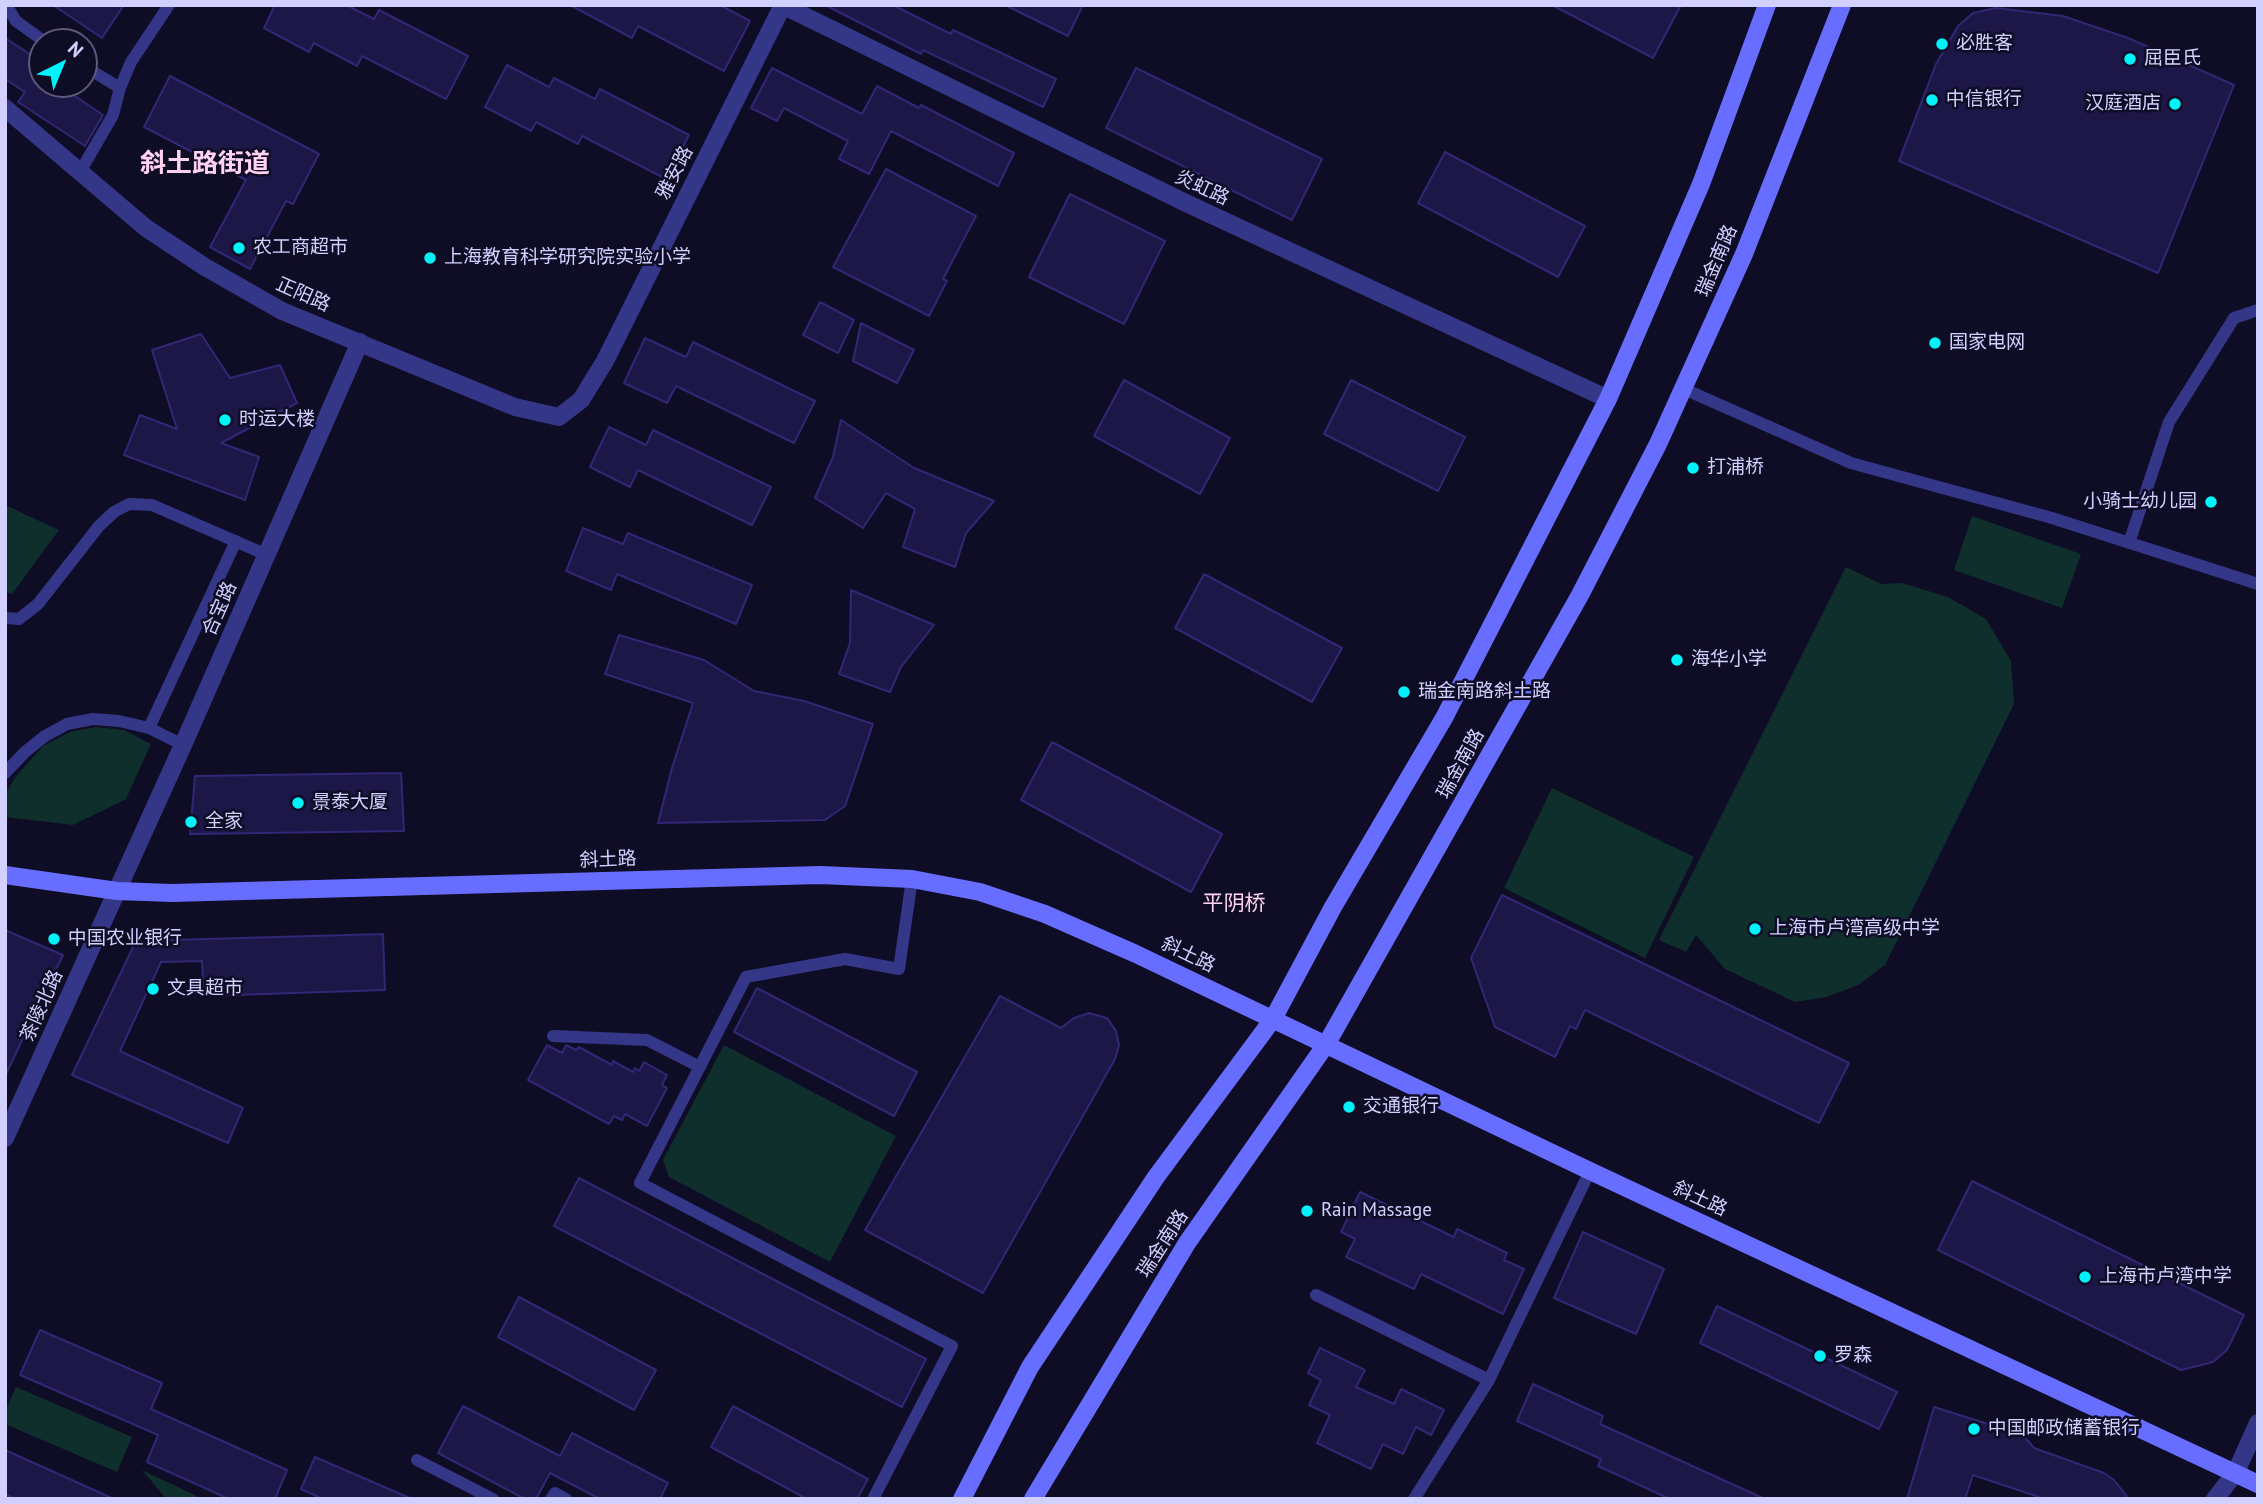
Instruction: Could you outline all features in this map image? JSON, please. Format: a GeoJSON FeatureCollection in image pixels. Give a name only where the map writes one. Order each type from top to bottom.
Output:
{"type":"FeatureCollection","features":[{"type":"Feature","properties":{"kind":"main road","name":"瑞金南路"},"geometry":{"type":"LineString","coordinates":[[962,1499],[1030,1367],[1156,1177],[1273,1019],[1333,907],[1444,718],[1608,398],[1700,184],[1767,5]]}},
{"type":"Feature","properties":{"kind":"main road","name":"瑞金南路"},"geometry":{"type":"LineString","coordinates":[[1033,1499],[1187,1243],[1327,1044],[1580,596],[1684,389],[1744,254],[1842,5]]}},
{"type":"Feature","properties":{"kind":"main road","name":"斜土路"},"geometry":{"type":"LineString","coordinates":[[5,875],[117,891],[173,893],[820,875],[912,879],[980,892],[1045,914],[1136,954],[1590,1171],[2258,1484]]}},
{"type":"Feature","properties":{"kind":"street","name":"炎虹路"},"geometry":{"type":"LineString","coordinates":[[783,5],[1188,205],[1608,398]]}},
{"type":"Feature","properties":{"kind":"street","name":"雅安路"},"geometry":{"type":"LineString","coordinates":[[605,361],[783,5]]}},
{"type":"Feature","properties":{"kind":"street","name":"正阳路"},"geometry":{"type":"LineString","coordinates":[[5,108],[146,228],[205,267],[282,311],[514,407],[559,416],[581,400],[605,361]]}},
{"type":"Feature","properties":{"kind":"street","name":"合宝路"},"geometry":{"type":"LineString","coordinates":[[117,891],[360,342]]}},
{"type":"Feature","properties":{"kind":"street","name":"茶陵北路"},"geometry":{"type":"LineString","coordinates":[[5,1138],[117,891]]}},
{"type":"Feature","properties":{"kind":"street"},"geometry":{"type":"LineString","coordinates":[[2215,1499],[2236,1472],[2258,1423]]}},
{"type":"Feature","properties":{"kind":"lane"},"geometry":{"type":"LineString","coordinates":[[6,5],[16,22],[28,30]]}},
{"type":"Feature","properties":{"kind":"lane"},"geometry":{"type":"LineString","coordinates":[[80,173],[113,115],[131,62],[169,5]]}},
{"type":"Feature","properties":{"kind":"lane"},"geometry":{"type":"LineString","coordinates":[[98,75],[120,88]]}},
{"type":"Feature","properties":{"kind":"lane"},"geometry":{"type":"LineString","coordinates":[[2129,543],[2169,422],[2234,318],[2258,310]]}},
{"type":"Feature","properties":{"kind":"lane"},"geometry":{"type":"LineString","coordinates":[[1684,389],[1851,463],[2039,515],[2258,584]]}},
{"type":"Feature","properties":{"kind":"lane"},"geometry":{"type":"LineString","coordinates":[[5,618],[19,619],[38,604],[99,526],[114,512],[129,504],[152,505],[267,555]]}},
{"type":"Feature","properties":{"kind":"lane"},"geometry":{"type":"LineString","coordinates":[[149,729],[236,541]]}},
{"type":"Feature","properties":{"kind":"lane"},"geometry":{"type":"LineString","coordinates":[[5,773],[24,752],[45,736],[67,724],[93,719],[119,721],[149,729],[183,745]]}},
{"type":"Feature","properties":{"kind":"lane"},"geometry":{"type":"LineString","coordinates":[[873,1499],[952,1346],[640,1183],[746,977],[845,959],[899,969],[912,879]]}},
{"type":"Feature","properties":{"kind":"lane"},"geometry":{"type":"LineString","coordinates":[[554,1036],[647,1040],[700,1067]]}},
{"type":"Feature","properties":{"kind":"lane"},"geometry":{"type":"LineString","coordinates":[[1414,1499],[1489,1380],[1590,1171]]}},
{"type":"Feature","properties":{"kind":"lane"},"geometry":{"type":"LineString","coordinates":[[1316,1295],[1489,1380]]}},
{"type":"Feature","properties":{"kind":"lane"},"geometry":{"type":"LineString","coordinates":[[417,1460],[493,1499]]}},
{"type":"Feature","properties":{"kind":"lane"},"geometry":{"type":"LineString","coordinates":[[551,1499],[555,1493],[566,1499]]}},
{"type":"Feature","properties":{"kind":"green space"},"geometry":{"type":"Polygon","coordinates":[[[5,505],[59,530],[12,594],[5,592],[5,505]]]}},
{"type":"Feature","properties":{"kind":"green space"},"geometry":{"type":"Polygon","coordinates":[[[1972,516],[2081,554],[2062,608],[1954,570],[1972,516]]]}},
{"type":"Feature","properties":{"kind":"green space"},"geometry":{"type":"Polygon","coordinates":[[[1846,567],[1881,584],[1902,583],[1948,597],[1986,619],[2011,661],[2014,704],[1885,965],[1858,985],[1827,997],[1795,1002],[1725,969],[1696,935],[1686,952],[1659,940],[1846,567]]]}},
{"type":"Feature","properties":{"kind":"green space"},"geometry":{"type":"Polygon","coordinates":[[[96,727],[124,730],[151,744],[126,799],[73,825],[5,817],[5,795],[16,776],[43,746],[70,732],[96,727]]]}},
{"type":"Feature","properties":{"kind":"green space"},"geometry":{"type":"Polygon","coordinates":[[[1552,788],[1694,857],[1645,958],[1504,888],[1552,788]]]}},
{"type":"Feature","properties":{"kind":"green space"},"geometry":{"type":"Polygon","coordinates":[[[724,1045],[896,1136],[830,1262],[669,1177],[663,1160],[724,1045]]]}},
{"type":"Feature","properties":{"kind":"green space"},"geometry":{"type":"Polygon","coordinates":[[[16,1387],[132,1437],[117,1472],[5,1424],[5,1412],[16,1387]]]}},
{"type":"Feature","properties":{"kind":"green space"},"geometry":{"type":"Polygon","coordinates":[[[142,1470],[203,1499],[170,1499],[164,1496],[142,1470]]]}},
{"type":"Feature","properties":{"kind":"building"},"geometry":{"type":"Polygon","coordinates":[[[53,5],[124,5],[102,38],[98,35],[98,28],[87,28],[53,5]]]}},
{"type":"Feature","properties":{"kind":"building"},"geometry":{"type":"Polygon","coordinates":[[[275,5],[346,5],[374,19],[379,10],[468,56],[446,99],[362,56],[357,66],[314,43],[309,52],[264,28],[275,5]]]}},
{"type":"Feature","properties":{"kind":"building"},"geometry":{"type":"Polygon","coordinates":[[[570,5],[720,5],[750,21],[724,71],[638,26],[632,38],[570,5]]]}},
{"type":"Feature","properties":{"kind":"building"},"geometry":{"type":"Polygon","coordinates":[[[825,5],[893,5],[951,34],[953,30],[1056,79],[1043,107],[923,50],[921,54],[825,5]]]}},
{"type":"Feature","properties":{"kind":"building"},"geometry":{"type":"Polygon","coordinates":[[[1005,5],[1083,5],[1068,36],[1005,5]]]}},
{"type":"Feature","properties":{"kind":"building"},"geometry":{"type":"Polygon","coordinates":[[[1552,5],[1681,5],[1653,58],[1552,5]]]}},
{"type":"Feature","properties":{"kind":"building"},"geometry":{"type":"Polygon","coordinates":[[[1996,8],[2063,16],[2128,38],[2234,85],[2158,273],[1899,161],[1936,64],[1958,26],[1973,13],[1996,8]]]}},
{"type":"Feature","properties":{"kind":"building"},"geometry":{"type":"Polygon","coordinates":[[[5,38],[28,53],[28,98],[78,98],[103,115],[85,146],[18,102],[25,92],[5,79],[5,38]]]}},
{"type":"Feature","properties":{"kind":"building"},"geometry":{"type":"Polygon","coordinates":[[[507,65],[549,87],[554,78],[595,99],[600,89],[689,135],[666,179],[582,136],[578,144],[536,122],[531,131],[485,107],[507,65]]]}},
{"type":"Feature","properties":{"kind":"building"},"geometry":{"type":"Polygon","coordinates":[[[772,68],[862,114],[877,86],[919,108],[921,105],[1014,153],[998,186],[891,131],[869,174],[839,159],[848,141],[784,108],[777,121],[751,108],[772,68]]]}},
{"type":"Feature","properties":{"kind":"building"},"geometry":{"type":"Polygon","coordinates":[[[1136,68],[1322,159],[1292,220],[1106,128],[1136,68]]]}},
{"type":"Feature","properties":{"kind":"building"},"geometry":{"type":"Polygon","coordinates":[[[170,76],[319,154],[293,204],[286,201],[250,269],[210,247],[246,180],[144,127],[170,76]]]}},
{"type":"Feature","properties":{"kind":"building"},"geometry":{"type":"Polygon","coordinates":[[[1445,152],[1585,226],[1558,277],[1418,203],[1445,152]]]}},
{"type":"Feature","properties":{"kind":"building"},"geometry":{"type":"Polygon","coordinates":[[[886,169],[976,216],[943,279],[947,281],[929,316],[833,267],[886,169]]]}},
{"type":"Feature","properties":{"kind":"building"},"geometry":{"type":"Polygon","coordinates":[[[1070,194],[1165,241],[1124,324],[1029,277],[1070,194]]]}},
{"type":"Feature","properties":{"kind":"building"},"geometry":{"type":"Polygon","coordinates":[[[820,302],[854,320],[838,353],[803,335],[820,302]]]}},
{"type":"Feature","properties":{"kind":"building"},"geometry":{"type":"Polygon","coordinates":[[[861,323],[914,350],[897,383],[853,361],[861,323]]]}},
{"type":"Feature","properties":{"kind":"building","name":"时运大楼"},"geometry":{"type":"Polygon","coordinates":[[[201,334],[230,378],[280,365],[297,403],[221,443],[259,457],[245,500],[124,455],[140,415],[177,429],[152,350],[201,334]]]}},
{"type":"Feature","properties":{"kind":"building"},"geometry":{"type":"Polygon","coordinates":[[[645,338],[686,357],[693,342],[815,401],[794,443],[676,386],[667,403],[624,383],[645,338]]]}},
{"type":"Feature","properties":{"kind":"building"},"geometry":{"type":"Polygon","coordinates":[[[1124,380],[1230,438],[1200,494],[1094,436],[1124,380]]]}},
{"type":"Feature","properties":{"kind":"building"},"geometry":{"type":"Polygon","coordinates":[[[1351,380],[1465,437],[1438,491],[1324,434],[1351,380]]]}},
{"type":"Feature","properties":{"kind":"building"},"geometry":{"type":"Polygon","coordinates":[[[841,420],[914,468],[994,501],[966,533],[955,567],[903,547],[915,509],[886,493],[863,528],[815,498],[833,457],[841,420]]]}},
{"type":"Feature","properties":{"kind":"building"},"geometry":{"type":"Polygon","coordinates":[[[609,427],[646,445],[653,430],[771,487],[752,525],[638,470],[630,487],[590,467],[609,427]]]}},
{"type":"Feature","properties":{"kind":"building"},"geometry":{"type":"Polygon","coordinates":[[[583,528],[623,544],[628,533],[752,585],[736,624],[617,574],[611,590],[566,571],[583,528]]]}},
{"type":"Feature","properties":{"kind":"building"},"geometry":{"type":"Polygon","coordinates":[[[1204,574],[1342,648],[1312,702],[1175,628],[1204,574]]]}},
{"type":"Feature","properties":{"kind":"building"},"geometry":{"type":"Polygon","coordinates":[[[851,590],[934,625],[901,667],[890,692],[839,674],[850,643],[851,590]]]}},
{"type":"Feature","properties":{"kind":"building"},"geometry":{"type":"Polygon","coordinates":[[[619,635],[704,660],[754,691],[804,701],[873,724],[845,806],[825,820],[658,823],[693,703],[605,674],[619,635]]]}},
{"type":"Feature","properties":{"kind":"building"},"geometry":{"type":"Polygon","coordinates":[[[1052,742],[1222,834],[1191,892],[1021,800],[1052,742]]]}},
{"type":"Feature","properties":{"kind":"building","name":"景泰大厦"},"geometry":{"type":"Polygon","coordinates":[[[401,773],[404,831],[190,834],[195,776],[401,773]]]}},
{"type":"Feature","properties":{"kind":"building"},"geometry":{"type":"Polygon","coordinates":[[[1502,895],[1849,1063],[1819,1123],[1585,1010],[1576,1029],[1570,1026],[1555,1057],[1495,1027],[1471,958],[1502,895]]]}},
{"type":"Feature","properties":{"kind":"building"},"geometry":{"type":"Polygon","coordinates":[[[5,930],[63,955],[5,1076],[5,930]]]}},
{"type":"Feature","properties":{"kind":"building"},"geometry":{"type":"Polygon","coordinates":[[[383,934],[385,990],[204,996],[202,961],[161,962],[120,1051],[243,1108],[228,1143],[72,1075],[135,943],[383,934]]]}},
{"type":"Feature","properties":{"kind":"building"},"geometry":{"type":"Polygon","coordinates":[[[757,988],[917,1072],[894,1116],[734,1032],[757,988]]]}},
{"type":"Feature","properties":{"kind":"building"},"geometry":{"type":"Polygon","coordinates":[[[1000,996],[1061,1028],[1074,1018],[1089,1013],[1107,1018],[1116,1031],[1119,1045],[1115,1059],[983,1293],[865,1230],[1000,996]]]}},
{"type":"Feature","properties":{"kind":"building"},"geometry":{"type":"Polygon","coordinates":[[[547,1045],[562,1053],[566,1045],[576,1050],[579,1047],[612,1065],[613,1061],[633,1072],[635,1068],[639,1071],[644,1062],[667,1075],[662,1085],[667,1088],[647,1126],[625,1114],[622,1120],[614,1116],[609,1124],[528,1080],[547,1045]]]}},
{"type":"Feature","properties":{"kind":"building"},"geometry":{"type":"Polygon","coordinates":[[[579,1178],[926,1359],[902,1407],[554,1226],[579,1178]]]}},
{"type":"Feature","properties":{"kind":"building"},"geometry":{"type":"Polygon","coordinates":[[[1972,1181],[2244,1315],[2227,1350],[2213,1362],[2181,1370],[1938,1250],[1972,1181]]]}},
{"type":"Feature","properties":{"kind":"building"},"geometry":{"type":"Polygon","coordinates":[[[1360,1192],[1454,1237],[1457,1229],[1507,1253],[1504,1260],[1524,1269],[1503,1314],[1421,1274],[1414,1289],[1346,1257],[1355,1239],[1341,1232],[1360,1192]]]}},
{"type":"Feature","properties":{"kind":"building"},"geometry":{"type":"Polygon","coordinates":[[[1583,1232],[1664,1269],[1636,1334],[1554,1298],[1583,1232]]]}},
{"type":"Feature","properties":{"kind":"building"},"geometry":{"type":"Polygon","coordinates":[[[519,1297],[656,1370],[634,1410],[498,1337],[519,1297]]]}},
{"type":"Feature","properties":{"kind":"building"},"geometry":{"type":"Polygon","coordinates":[[[1717,1306],[1897,1392],[1879,1429],[1700,1343],[1717,1306]]]}},
{"type":"Feature","properties":{"kind":"building"},"geometry":{"type":"Polygon","coordinates":[[[40,1330],[162,1383],[151,1409],[287,1470],[275,1499],[229,1499],[147,1462],[158,1435],[20,1375],[40,1330]]]}},
{"type":"Feature","properties":{"kind":"building"},"geometry":{"type":"Polygon","coordinates":[[[1320,1348],[1365,1370],[1356,1387],[1394,1404],[1401,1389],[1444,1410],[1431,1435],[1416,1427],[1403,1454],[1383,1444],[1371,1469],[1317,1443],[1330,1415],[1309,1405],[1321,1380],[1308,1373],[1320,1348]]]}},
{"type":"Feature","properties":{"kind":"building"},"geometry":{"type":"Polygon","coordinates":[[[1533,1384],[1603,1416],[1600,1424],[1765,1499],[1670,1499],[1598,1466],[1601,1459],[1517,1421],[1533,1384]]]}},
{"type":"Feature","properties":{"kind":"building"},"geometry":{"type":"Polygon","coordinates":[[[463,1406],[560,1456],[572,1433],[668,1483],[660,1499],[600,1499],[550,1473],[536,1499],[525,1499],[438,1453],[463,1406]]]}},
{"type":"Feature","properties":{"kind":"building"},"geometry":{"type":"Polygon","coordinates":[[[733,1406],[868,1479],[857,1499],[807,1499],[711,1447],[733,1406]]]}},
{"type":"Feature","properties":{"kind":"building"},"geometry":{"type":"Polygon","coordinates":[[[1934,1407],[2023,1435],[2034,1448],[2104,1473],[2114,1480],[2129,1499],[2045,1499],[1973,1475],[1965,1499],[1907,1499],[1934,1407]]]}},
{"type":"Feature","properties":{"kind":"building"},"geometry":{"type":"Polygon","coordinates":[[[5,1450],[114,1499],[15,1499],[5,1494],[5,1450]]]}},
{"type":"Feature","properties":{"kind":"building"},"geometry":{"type":"Polygon","coordinates":[[[315,1457],[412,1499],[323,1499],[301,1489],[315,1457]]]}},
{"type":"Feature","properties":{"kind":"place","name":"必胜客"},"geometry":{"type":"Point","coordinates":[1942,44]}},
{"type":"Feature","properties":{"kind":"place","name":"屈臣氏"},"geometry":{"type":"Point","coordinates":[2130,59]}},
{"type":"Feature","properties":{"kind":"place","name":"中信银行"},"geometry":{"type":"Point","coordinates":[1932,100]}},
{"type":"Feature","properties":{"kind":"place","name":"汉庭酒店"},"geometry":{"type":"Point","coordinates":[2175,104]}},
{"type":"Feature","properties":{"kind":"place","name":"农工商超市"},"geometry":{"type":"Point","coordinates":[239,248]}},
{"type":"Feature","properties":{"kind":"place","name":"上海教育科学研究院实验小学"},"geometry":{"type":"Point","coordinates":[430,258]}},
{"type":"Feature","properties":{"kind":"place","name":"国家电网"},"geometry":{"type":"Point","coordinates":[1935,343]}},
{"type":"Feature","properties":{"kind":"place","name":"时运大楼"},"geometry":{"type":"Point","coordinates":[225,420]}},
{"type":"Feature","properties":{"kind":"place","name":"打浦桥"},"geometry":{"type":"Point","coordinates":[1693,468]}},
{"type":"Feature","properties":{"kind":"place","name":"小骑士幼儿园"},"geometry":{"type":"Point","coordinates":[2211,502]}},
{"type":"Feature","properties":{"kind":"place","name":"海华小学"},"geometry":{"type":"Point","coordinates":[1677,660]}},
{"type":"Feature","properties":{"kind":"place","name":"瑞金南路斜土路"},"geometry":{"type":"Point","coordinates":[1404,692]}},
{"type":"Feature","properties":{"kind":"place","name":"景泰大厦"},"geometry":{"type":"Point","coordinates":[298,803]}},
{"type":"Feature","properties":{"kind":"place","name":"全家"},"geometry":{"type":"Point","coordinates":[191,822]}},
{"type":"Feature","properties":{"kind":"place","name":"上海市卢湾高级中学"},"geometry":{"type":"Point","coordinates":[1755,929]}},
{"type":"Feature","properties":{"kind":"place","name":"中国农业银行"},"geometry":{"type":"Point","coordinates":[54,939]}},
{"type":"Feature","properties":{"kind":"place","name":"文具超市"},"geometry":{"type":"Point","coordinates":[153,989]}},
{"type":"Feature","properties":{"kind":"place","name":"交通银行"},"geometry":{"type":"Point","coordinates":[1349,1107]}},
{"type":"Feature","properties":{"kind":"place","name":"Rain Massage"},"geometry":{"type":"Point","coordinates":[1307,1211]}},
{"type":"Feature","properties":{"kind":"place","name":"上海市卢湾中学"},"geometry":{"type":"Point","coordinates":[2085,1277]}},
{"type":"Feature","properties":{"kind":"place","name":"罗森"},"geometry":{"type":"Point","coordinates":[1820,1356]}},
{"type":"Feature","properties":{"kind":"place","name":"中国邮政储蓄银行"},"geometry":{"type":"Point","coordinates":[1974,1429]}},
{"type":"Feature","properties":{"kind":"district","name":"斜土路街道"},"geometry":{"type":"Point","coordinates":[205,165]}},
{"type":"Feature","properties":{"kind":"district","name":"平阴桥"},"geometry":{"type":"Point","coordinates":[1234,904]}}]}
